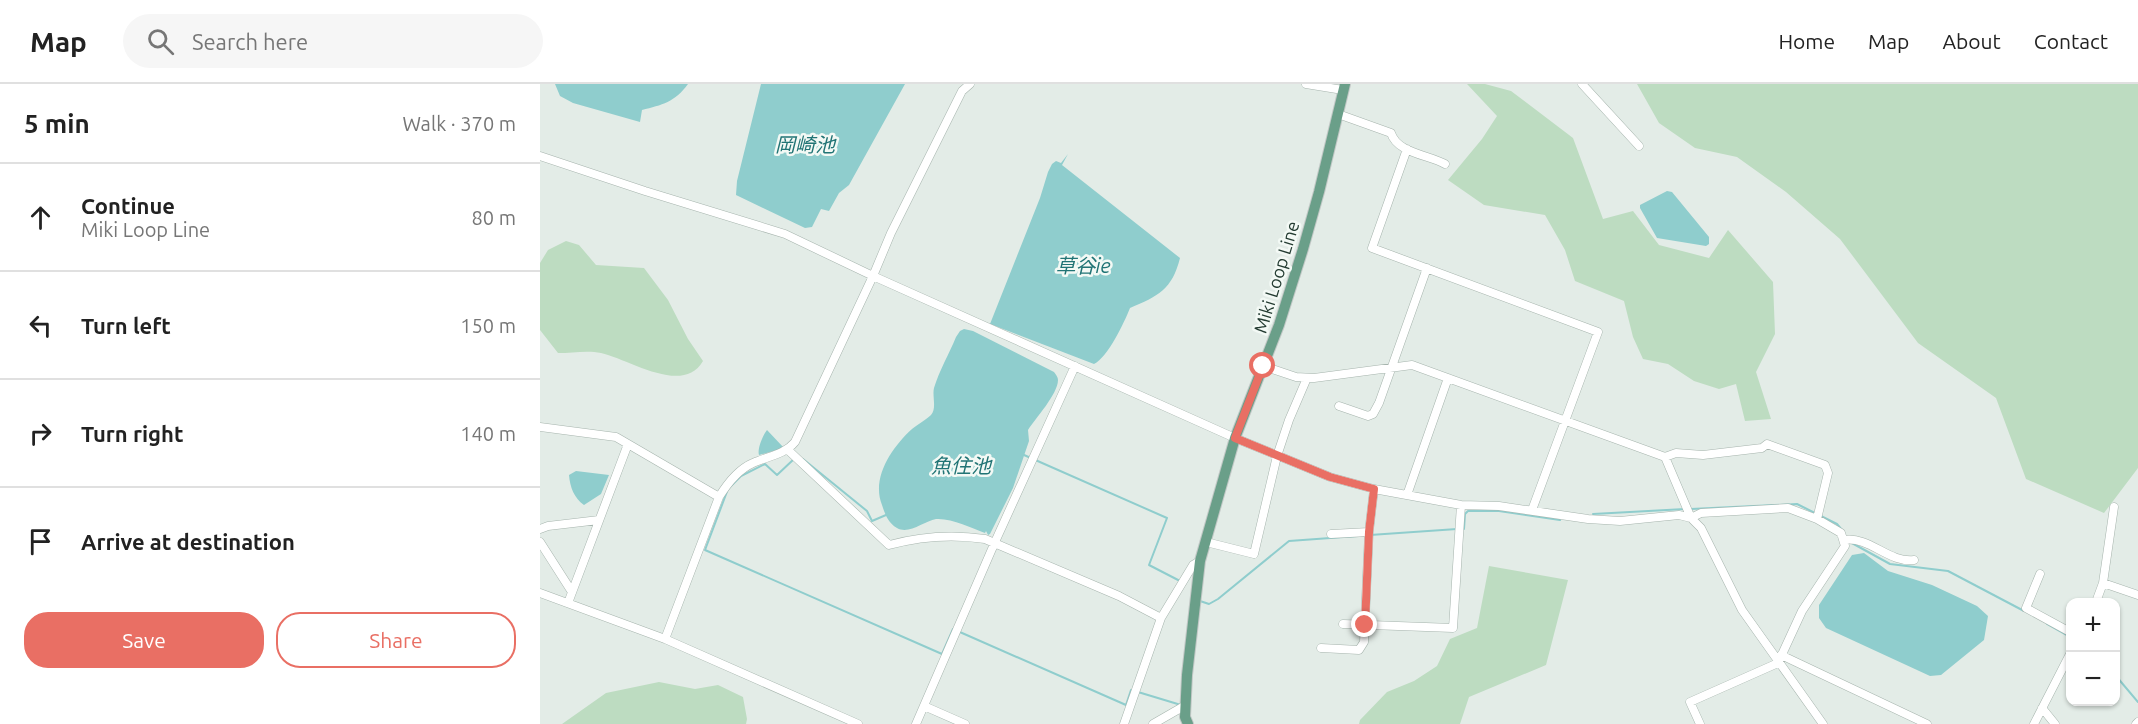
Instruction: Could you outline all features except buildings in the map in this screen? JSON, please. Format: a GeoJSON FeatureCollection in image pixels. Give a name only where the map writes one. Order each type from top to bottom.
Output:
{"type":"FeatureCollection","features":[{"type":"Feature","properties":{"kind":"main road","name":"Miki Loop Line"},"geometry":{"type":"LineString","coordinates":[[1188,724],[1185,717],[1200,561],[1235,438],[1280,325],[1303,249],[1344,87]]}},
{"type":"Feature","properties":{"kind":"street"},"geometry":{"type":"LineString","coordinates":[[665,639],[719,497],[726,485],[750,464],[788,450],[795,442],[929,155],[962,91],[970,84]]}},
{"type":"Feature","properties":{"kind":"street"},"geometry":{"type":"LineString","coordinates":[[1306,84],[1344,87]]}},
{"type":"Feature","properties":{"kind":"street"},"geometry":{"type":"LineString","coordinates":[[1582,84],[1639,146]]}},
{"type":"Feature","properties":{"kind":"street"},"geometry":{"type":"LineString","coordinates":[[1338,114],[1390,133],[1393,139],[1407,149],[1435,158],[1445,164]]}},
{"type":"Feature","properties":{"kind":"street"},"geometry":{"type":"LineString","coordinates":[[1407,149],[1372,248],[1598,332],[1532,510]]}},
{"type":"Feature","properties":{"kind":"street"},"geometry":{"type":"LineString","coordinates":[[540,156],[785,234],[873,276],[1235,438],[1330,477],[1374,489],[1461,505],[1499,506],[1588,519],[1620,521],[1679,515],[1691,518],[1701,513],[1788,508],[1817,519],[1841,533],[1845,546],[1802,611],[1780,659],[1690,702],[1700,724]]}},
{"type":"Feature","properties":{"kind":"street"},"geometry":{"type":"LineString","coordinates":[[1339,406],[1368,416],[1373,414],[1379,403],[1427,268]]}},
{"type":"Feature","properties":{"kind":"street"},"geometry":{"type":"LineString","coordinates":[[1263,366],[1296,377],[1307,378],[1412,365],[1665,457],[1676,453],[1703,455],[1762,448],[1767,444],[1825,465],[1828,473],[1817,519]]}},
{"type":"Feature","properties":{"kind":"street"},"geometry":{"type":"LineString","coordinates":[[916,724],[1075,366]]}},
{"type":"Feature","properties":{"kind":"street"},"geometry":{"type":"LineString","coordinates":[[1206,542],[1254,554],[1277,456],[1307,378]]}},
{"type":"Feature","properties":{"kind":"street"},"geometry":{"type":"LineString","coordinates":[[1407,495],[1448,378]]}},
{"type":"Feature","properties":{"kind":"street"},"geometry":{"type":"LineString","coordinates":[[540,427],[616,438],[719,497]]}},
{"type":"Feature","properties":{"kind":"street"},"geometry":{"type":"LineString","coordinates":[[568,603],[628,444]]}},
{"type":"Feature","properties":{"kind":"street"},"geometry":{"type":"LineString","coordinates":[[788,450],[889,544],[931,536],[964,536],[995,542],[1119,596],[1161,618]]}},
{"type":"Feature","properties":{"kind":"street"},"geometry":{"type":"LineString","coordinates":[[1665,457],[1691,518],[1701,528],[1742,610],[1780,659],[1823,724]]}},
{"type":"Feature","properties":{"kind":"street"},"geometry":{"type":"LineString","coordinates":[[1321,648],[1359,650],[1364,642],[1369,532],[1374,489]]}},
{"type":"Feature","properties":{"kind":"street"},"geometry":{"type":"LineString","coordinates":[[1343,624],[1453,628],[1461,505]]}},
{"type":"Feature","properties":{"kind":"street"},"geometry":{"type":"LineString","coordinates":[[2098,598],[2103,583],[2114,507]]}},
{"type":"Feature","properties":{"kind":"street"},"geometry":{"type":"LineString","coordinates":[[540,529],[600,520]]}},
{"type":"Feature","properties":{"kind":"street"},"geometry":{"type":"LineString","coordinates":[[1331,534],[1369,532]]}},
{"type":"Feature","properties":{"kind":"street"},"geometry":{"type":"LineString","coordinates":[[1844,540],[1856,538],[1904,561],[1914,560]]}},
{"type":"Feature","properties":{"kind":"street"},"geometry":{"type":"LineString","coordinates":[[540,542],[572,592]]}},
{"type":"Feature","properties":{"kind":"street"},"geometry":{"type":"LineString","coordinates":[[1124,724],[1161,618],[1193,565],[1200,561]]}},
{"type":"Feature","properties":{"kind":"street"},"geometry":{"type":"LineString","coordinates":[[2040,574],[2026,608],[2066,630]]}},
{"type":"Feature","properties":{"kind":"street"},"geometry":{"type":"LineString","coordinates":[[2103,583],[2138,595]]}},
{"type":"Feature","properties":{"kind":"street"},"geometry":{"type":"LineString","coordinates":[[540,593],[665,639],[858,724]]}},
{"type":"Feature","properties":{"kind":"street"},"geometry":{"type":"LineString","coordinates":[[1780,659],[1927,724]]}},
{"type":"Feature","properties":{"kind":"street"},"geometry":{"type":"LineString","coordinates":[[2034,724],[2066,662]]}},
{"type":"Feature","properties":{"kind":"street"},"geometry":{"type":"LineString","coordinates":[[1153,724],[1186,705]]}},
{"type":"Feature","properties":{"kind":"street"},"geometry":{"type":"LineString","coordinates":[[924,706],[965,724]]}},
{"type":"Feature","properties":{"kind":"street"},"geometry":{"type":"LineString","coordinates":[[2042,708],[2055,724]]}},
{"type":"Feature","properties":{"kind":"green space"},"geometry":{"type":"Polygon","coordinates":[[[1467,84],[1485,84],[1511,91],[1573,138],[1603,219],[1633,211],[1659,245],[1709,258],[1728,230],[1773,282],[1775,334],[1756,372],[1771,419],[1745,421],[1736,384],[1719,389],[1694,381],[1668,364],[1643,359],[1633,337],[1624,301],[1575,281],[1565,250],[1545,215],[1484,205],[1448,180],[1482,139],[1497,116],[1467,84]]]}},
{"type":"Feature","properties":{"kind":"green space"},"geometry":{"type":"Polygon","coordinates":[[[1637,84],[2138,84],[2138,468],[2104,513],[2026,479],[1996,398],[1918,343],[1840,239],[1786,192],[1737,157],[1695,148],[1659,123],[1637,84]]]}},
{"type":"Feature","properties":{"kind":"green space"},"geometry":{"type":"Polygon","coordinates":[[[566,241],[579,245],[596,265],[644,268],[668,300],[688,339],[703,361],[694,371],[683,375],[669,375],[601,353],[558,353],[540,330],[540,263],[548,250],[566,241]]]}},
{"type":"Feature","properties":{"kind":"green space"},"geometry":{"type":"Polygon","coordinates":[[[1489,566],[1568,580],[1546,665],[1469,697],[1460,724],[1359,724],[1360,720],[1387,692],[1414,681],[1437,666],[1450,639],[1477,628],[1489,566]]]}},
{"type":"Feature","properties":{"kind":"green space"},"geometry":{"type":"Polygon","coordinates":[[[659,682],[695,689],[718,685],[743,697],[746,724],[562,724],[606,693],[659,682]]]}},
{"type":"Feature","properties":{"kind":"water"},"geometry":{"type":"Polygon","coordinates":[[[555,84],[688,84],[668,102],[642,110],[640,122],[573,103],[560,96],[555,84]]]}},
{"type":"Feature","properties":{"kind":"water","name":"岡崎池"},"geometry":{"type":"Polygon","coordinates":[[[761,84],[905,84],[849,185],[839,193],[829,211],[821,209],[812,227],[805,228],[736,195],[737,181],[761,84]]]}},
{"type":"Feature","properties":{"kind":"water","name":"草谷ie"},"geometry":{"type":"Polygon","coordinates":[[[1068,154],[1062,165],[1180,258],[1168,285],[1148,300],[1130,308],[1110,347],[1094,364],[990,324],[1048,172],[1052,164],[1056,161],[1061,163],[1068,154]]]}},
{"type":"Feature","properties":{"kind":"water"},"geometry":{"type":"Polygon","coordinates":[[[1667,191],[1672,192],[1709,237],[1709,244],[1706,246],[1657,238],[1640,205],[1667,191]]]}},
{"type":"Feature","properties":{"kind":"water","name":"魚住池"},"geometry":{"type":"Polygon","coordinates":[[[964,329],[973,331],[1054,372],[1058,379],[1057,386],[1028,430],[1029,441],[1013,488],[990,534],[942,519],[931,520],[911,529],[902,530],[891,524],[883,508],[879,495],[881,474],[897,445],[933,412],[936,382],[956,337],[964,329]]]}},
{"type":"Feature","properties":{"kind":"water"},"geometry":{"type":"Polygon","coordinates":[[[767,430],[784,448],[759,455],[761,442],[767,430]]]}},
{"type":"Feature","properties":{"kind":"water"},"geometry":{"type":"Polygon","coordinates":[[[576,471],[609,475],[601,494],[584,505],[575,496],[570,484],[569,475],[576,471]]]}},
{"type":"Feature","properties":{"kind":"water"},"geometry":{"type":"Polygon","coordinates":[[[1864,553],[1888,571],[1932,585],[1977,606],[1988,616],[1984,640],[1941,675],[1930,676],[1826,628],[1819,618],[1819,605],[1852,555],[1864,553]]]}},
{"type":"Feature","properties":{"kind":"waterway"},"geometry":{"type":"LineString","coordinates":[[1024,455],[1167,518],[1149,565],[1180,581]]}},
{"type":"Feature","properties":{"kind":"waterway"},"geometry":{"type":"LineString","coordinates":[[794,459],[777,475],[765,464],[741,476],[728,489],[705,550],[942,654],[953,629],[1126,705],[1131,690],[1133,690]]}},
{"type":"Feature","properties":{"kind":"waterway"},"geometry":{"type":"LineString","coordinates":[[803,459],[867,511],[872,521],[886,515]]}},
{"type":"Feature","properties":{"kind":"waterway"},"geometry":{"type":"LineString","coordinates":[[1691,509],[1797,504],[1837,524],[1842,530]]}},
{"type":"Feature","properties":{"kind":"waterway"},"geometry":{"type":"LineString","coordinates":[[1593,514],[1685,509]]}},
{"type":"Feature","properties":{"kind":"waterway"},"geometry":{"type":"LineString","coordinates":[[1462,529],[1464,529],[1465,514],[1468,511],[1499,511],[1560,520]]}},
{"type":"Feature","properties":{"kind":"waterway"},"geometry":{"type":"LineString","coordinates":[[1370,535],[1457,529]]}},
{"type":"Feature","properties":{"kind":"waterway"},"geometry":{"type":"LineString","coordinates":[[1200,601],[1209,604],[1218,599],[1289,541],[1358,536]]}},
{"type":"Feature","properties":{"kind":"waterway"},"geometry":{"type":"LineString","coordinates":[[1850,542],[1890,564],[1948,571],[2024,611]]}},
{"type":"Feature","properties":{"kind":"waterway"},"geometry":{"type":"LineString","coordinates":[[2047,624],[2066,635]]}},
{"type":"Feature","properties":{"kind":"waterway"},"geometry":{"type":"LineString","coordinates":[[2120,681],[2138,702]]}},
{"type":"Feature","properties":{"kind":"waterway"},"geometry":{"type":"LineString","coordinates":[[1138,692],[1181,705]]}},
{"type":"Feature","properties":{"kind":"route"},"geometry":{"type":"LineString","coordinates":[[1263,366],[1235,438],[1330,477],[1374,489],[1369,532],[1365,625]]}}]}
